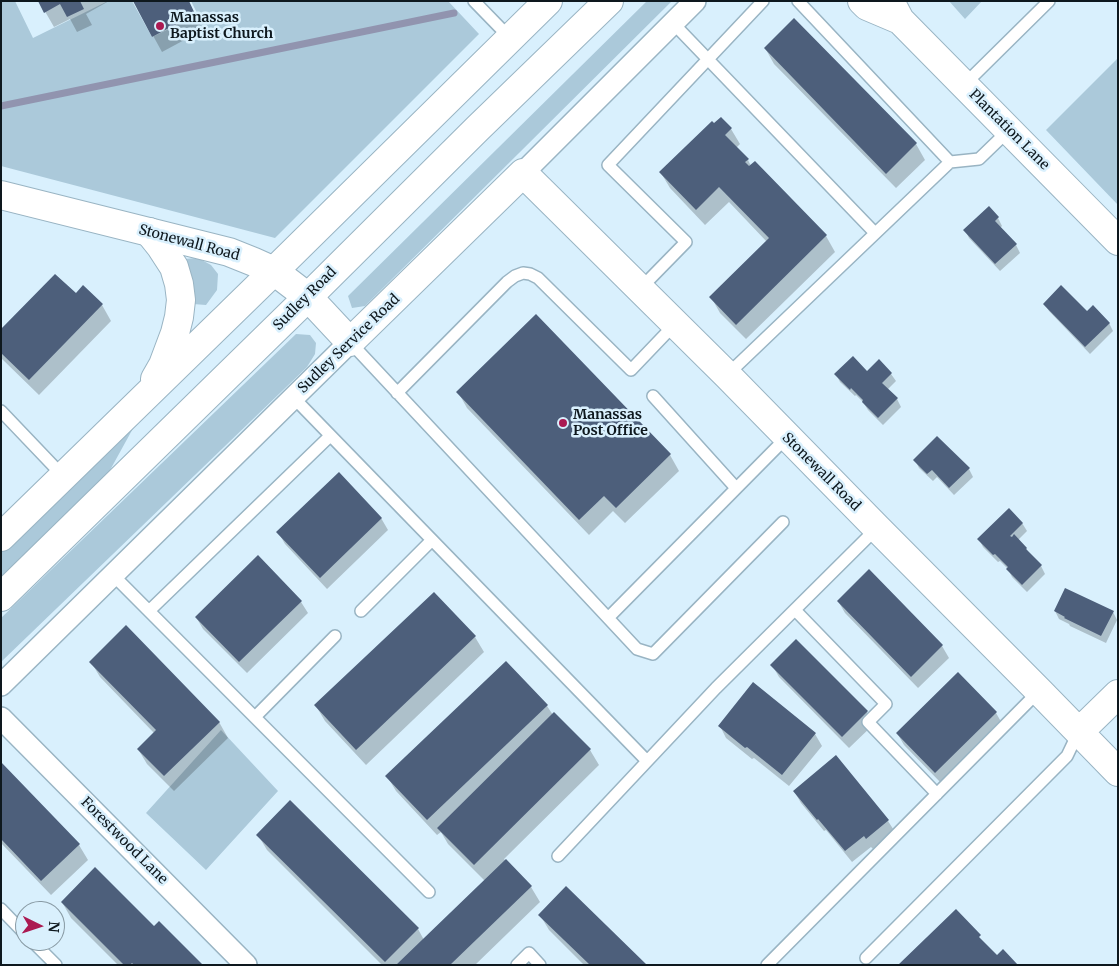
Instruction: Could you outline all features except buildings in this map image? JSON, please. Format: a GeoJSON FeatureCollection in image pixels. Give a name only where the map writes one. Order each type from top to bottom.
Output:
{"type":"FeatureCollection","features":[{"type":"Feature","properties":{"kind":"street"},"geometry":{"type":"LineString","coordinates":[[1,537],[548,1]]}},
{"type":"Feature","properties":{"kind":"street","name":"Sudley Road"},"geometry":{"type":"LineString","coordinates":[[1,597],[308,297],[470,135],[609,1]]}},
{"type":"Feature","properties":{"kind":"street","name":"Sudley Service Road"},"geometry":{"type":"LineString","coordinates":[[1,685],[695,1]]}},
{"type":"Feature","properties":{"kind":"street","name":"Plantation Lane"},"geometry":{"type":"LineString","coordinates":[[862,1],[867,6],[895,11],[964,85],[1118,240]]}},
{"type":"Feature","properties":{"kind":"street","name":"Stonewall Road"},"geometry":{"type":"LineString","coordinates":[[522,173],[727,375],[1118,772]]}},
{"type":"Feature","properties":{"kind":"street","name":"Stonewall Road"},"geometry":{"type":"LineString","coordinates":[[1,195],[229,252],[274,271],[308,297],[350,342]]}},
{"type":"Feature","properties":{"kind":"street"},"geometry":{"type":"LineString","coordinates":[[142,399],[162,365],[179,317],[180,300],[179,284],[174,267],[149,232]]}},
{"type":"Feature","properties":{"kind":"street"},"geometry":{"type":"LineString","coordinates":[[1079,732],[1118,694]]}},
{"type":"Feature","properties":{"kind":"street","name":"Forestwood Lane"},"geometry":{"type":"LineString","coordinates":[[1,718],[246,965]]}},
{"type":"Feature","properties":{"kind":"lane"},"geometry":{"type":"LineString","coordinates":[[474,1],[510,38]]}},
{"type":"Feature","properties":{"kind":"lane"},"geometry":{"type":"LineString","coordinates":[[640,289],[686,242],[608,165],[764,1]]}},
{"type":"Feature","properties":{"kind":"lane"},"geometry":{"type":"LineString","coordinates":[[798,1],[950,162]]}},
{"type":"Feature","properties":{"kind":"lane"},"geometry":{"type":"LineString","coordinates":[[964,85],[1049,1]]}},
{"type":"Feature","properties":{"kind":"lane"},"geometry":{"type":"LineString","coordinates":[[672,22],[875,234]]}},
{"type":"Feature","properties":{"kind":"lane"},"geometry":{"type":"LineString","coordinates":[[727,375],[950,162],[979,159],[1008,130]]}},
{"type":"Feature","properties":{"kind":"lane"},"geometry":{"type":"LineString","coordinates":[[397,392],[507,282],[523,273],[538,278],[631,370],[675,324]]}},
{"type":"Feature","properties":{"kind":"lane"},"geometry":{"type":"LineString","coordinates":[[350,342],[636,649],[653,654],[783,522]]}},
{"type":"Feature","properties":{"kind":"lane"},"geometry":{"type":"LineString","coordinates":[[653,396],[736,488]]}},
{"type":"Feature","properties":{"kind":"lane"},"geometry":{"type":"LineString","coordinates":[[294,398],[647,761]]}},
{"type":"Feature","properties":{"kind":"lane"},"geometry":{"type":"LineString","coordinates":[[1,411],[63,476]]}},
{"type":"Feature","properties":{"kind":"lane"},"geometry":{"type":"LineString","coordinates":[[149,611],[330,436]]}},
{"type":"Feature","properties":{"kind":"lane"},"geometry":{"type":"LineString","coordinates":[[608,618],[787,437]]}},
{"type":"Feature","properties":{"kind":"lane"},"geometry":{"type":"LineString","coordinates":[[558,856],[716,688],[877,528]]}},
{"type":"Feature","properties":{"kind":"lane"},"geometry":{"type":"LineString","coordinates":[[361,611],[432,540]]}},
{"type":"Feature","properties":{"kind":"lane"},"geometry":{"type":"LineString","coordinates":[[113,575],[429,892]]}},
{"type":"Feature","properties":{"kind":"lane"},"geometry":{"type":"LineString","coordinates":[[795,610],[886,704],[868,722],[937,794]]}},
{"type":"Feature","properties":{"kind":"lane"},"geometry":{"type":"LineString","coordinates":[[255,717],[335,636]]}},
{"type":"Feature","properties":{"kind":"lane"},"geometry":{"type":"LineString","coordinates":[[767,965],[1039,691]]}},
{"type":"Feature","properties":{"kind":"lane"},"geometry":{"type":"LineString","coordinates":[[866,958],[1068,756],[1079,732]]}},
{"type":"Feature","properties":{"kind":"lane"},"geometry":{"type":"LineString","coordinates":[[1,909],[15,924]]}},
{"type":"Feature","properties":{"kind":"lane"},"geometry":{"type":"LineString","coordinates":[[42,951],[56,965]]}},
{"type":"Feature","properties":{"kind":"lane"},"geometry":{"type":"LineString","coordinates":[[517,965],[529,953],[540,965]]}},
{"type":"Feature","properties":{"kind":"shaded area"},"geometry":{"type":"Polygon","coordinates":[[[1,1],[15,1],[33,38],[108,1],[132,1],[152,37],[198,15],[191,1],[448,1],[479,34],[275,238],[1,166],[1,1]]]}},
{"type":"Feature","properties":{"kind":"shaded area"},"geometry":{"type":"Polygon","coordinates":[[[647,1],[672,1],[365,306],[352,308],[348,296],[647,1]]]}},
{"type":"Feature","properties":{"kind":"shaded area"},"geometry":{"type":"Polygon","coordinates":[[[949,1],[982,1],[965,19],[949,1]]]}},
{"type":"Feature","properties":{"kind":"shaded area"},"geometry":{"type":"Polygon","coordinates":[[[1118,58],[1118,205],[1046,130],[1118,58]]]}},
{"type":"Feature","properties":{"kind":"shaded area"},"geometry":{"type":"Polygon","coordinates":[[[198,258],[211,265],[218,274],[217,290],[206,305],[193,304],[193,281],[183,259],[198,258]]]}},
{"type":"Feature","properties":{"kind":"shaded area"},"geometry":{"type":"Polygon","coordinates":[[[296,334],[310,335],[316,343],[315,354],[307,367],[1,662],[1,618],[296,334]]]}},
{"type":"Feature","properties":{"kind":"shaded area"},"geometry":{"type":"Polygon","coordinates":[[[136,423],[109,472],[1,577],[1,552],[136,423]]]}},
{"type":"Feature","properties":{"kind":"shaded area"},"geometry":{"type":"Polygon","coordinates":[[[221,730],[278,791],[206,870],[146,813],[221,730]]]}},
{"type":"Feature","properties":{"kind":"waterway"},"geometry":{"type":"LineString","coordinates":[[1,106],[454,13]]}},
{"type":"Feature","properties":{"kind":"place","name":"Manassas Baptist Church"},"geometry":{"type":"Point","coordinates":[160,26]}},
{"type":"Feature","properties":{"kind":"place","name":"Manassas Post Office"},"geometry":{"type":"Point","coordinates":[563,423]}}]}
